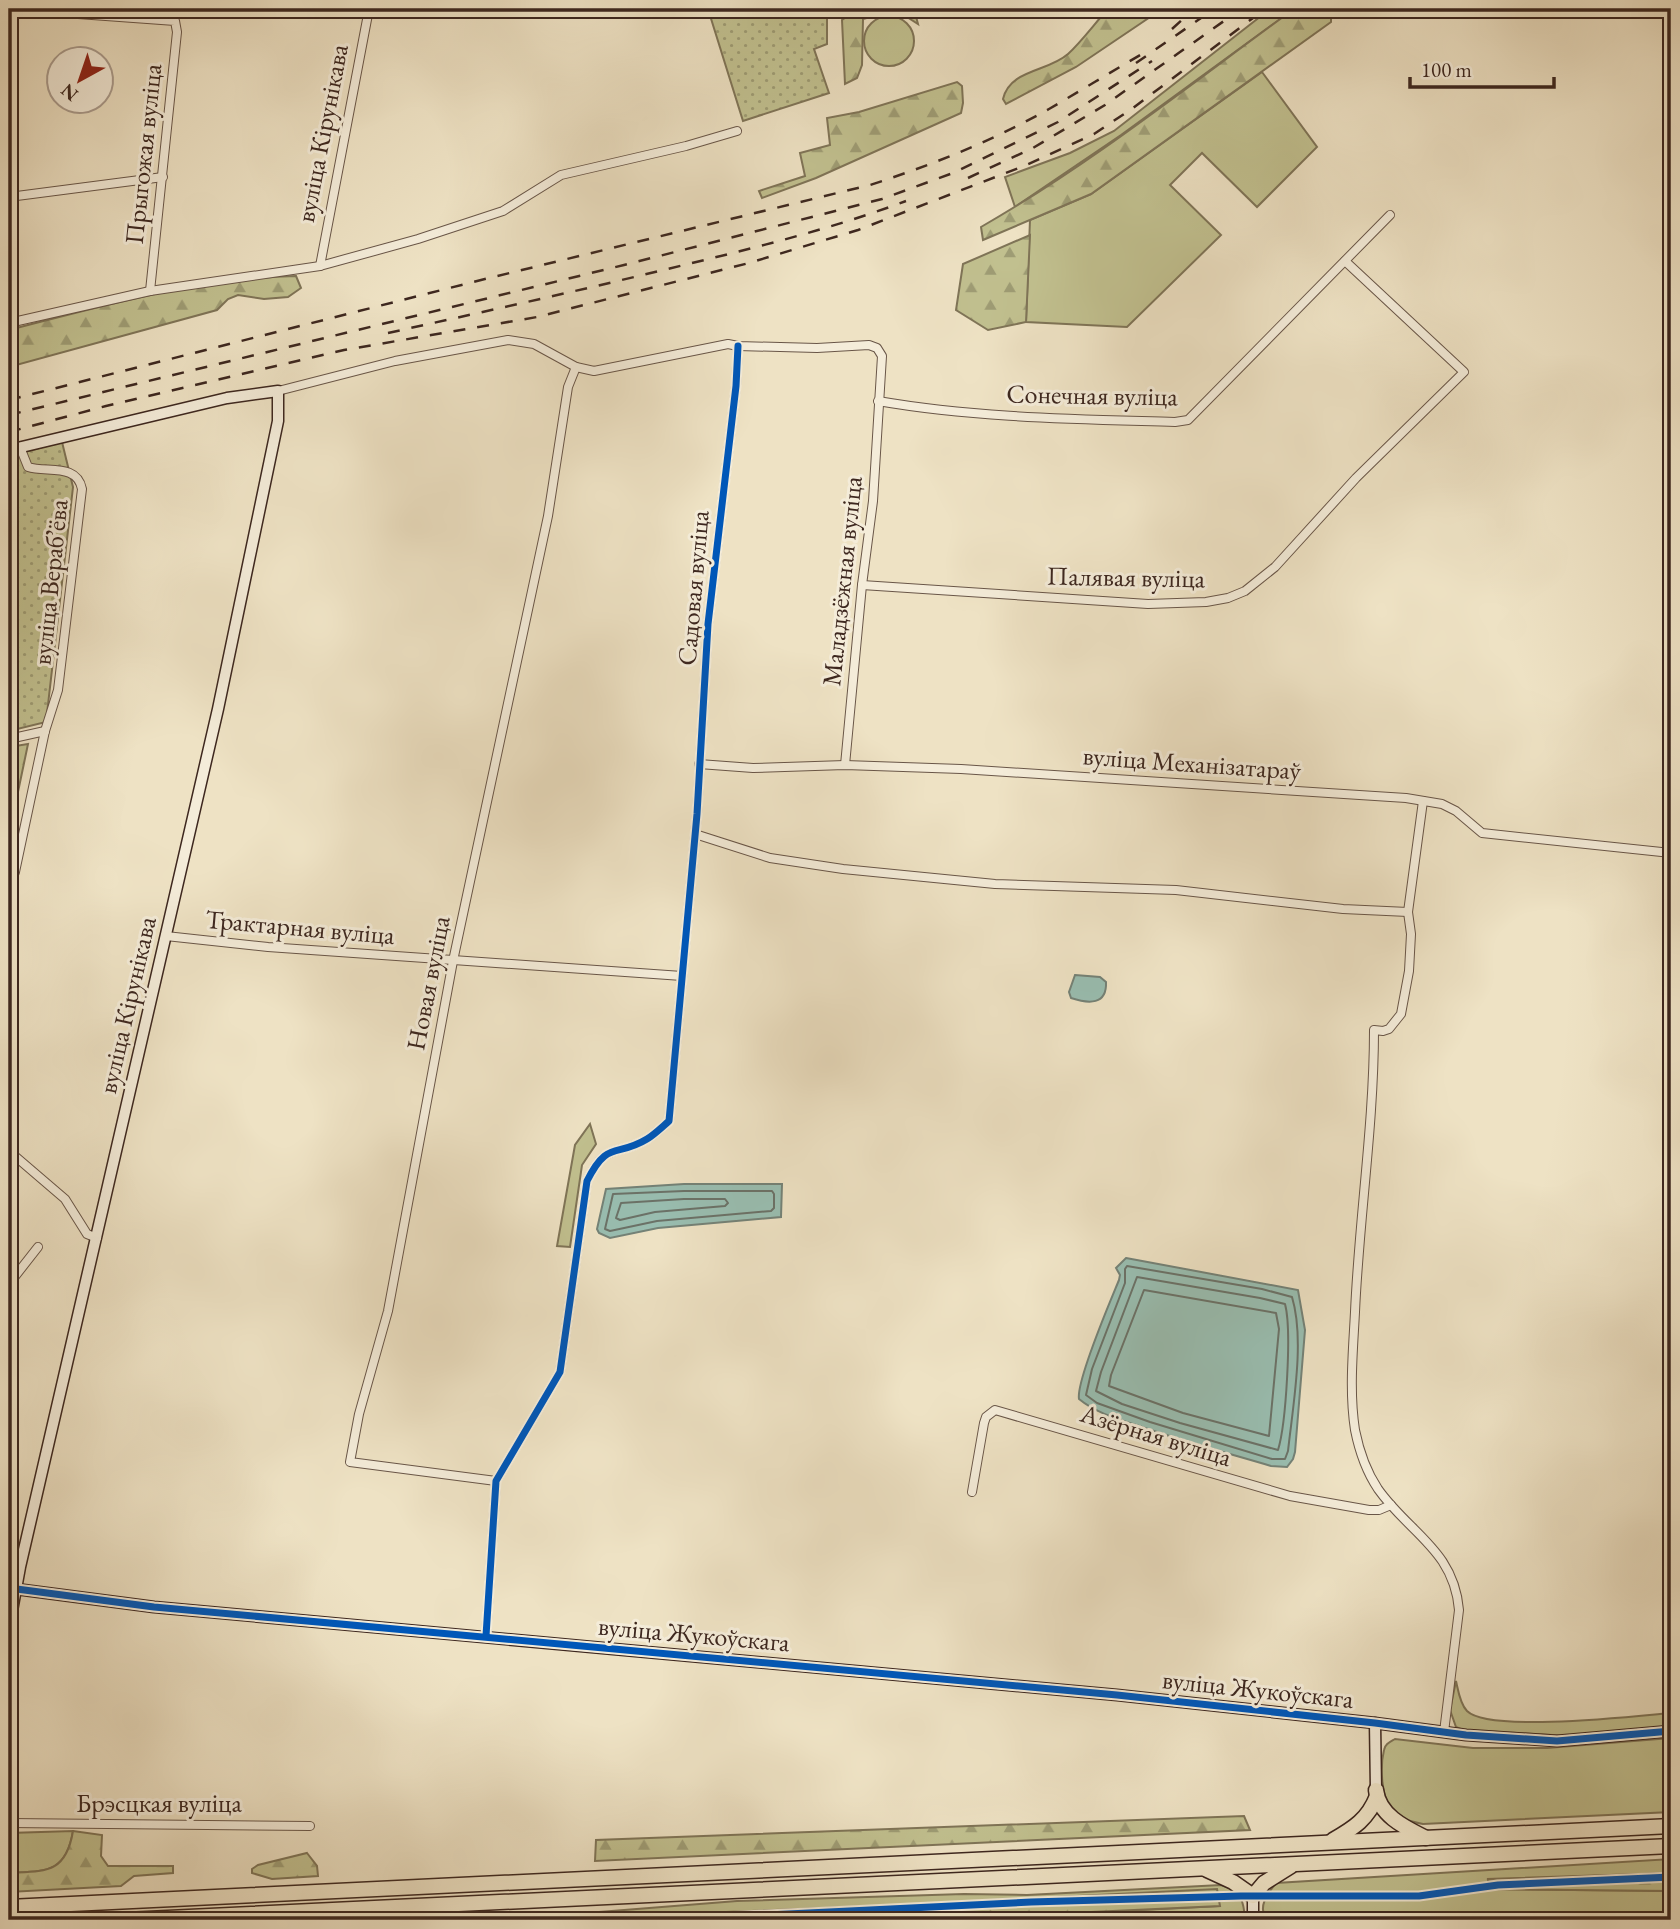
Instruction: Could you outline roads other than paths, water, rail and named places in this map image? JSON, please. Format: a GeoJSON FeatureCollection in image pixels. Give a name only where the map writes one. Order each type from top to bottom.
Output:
{"type":"FeatureCollection","features":[{"type":"Feature","properties":{"kind":"highway"},"geometry":{"type":"LineString","coordinates":[[1377,1793],[1387,1813],[1395,1821],[1427,1838]]}},
{"type":"Feature","properties":{"kind":"highway"},"geometry":{"type":"LineString","coordinates":[[1330,1842],[1363,1821],[1377,1793]]}},
{"type":"Feature","properties":{"kind":"highway"},"geometry":{"type":"LineString","coordinates":[[10,1906],[1671,1826]]}},
{"type":"Feature","properties":{"kind":"highway"},"geometry":{"type":"LineString","coordinates":[[126,1920],[1671,1846]]}},
{"type":"Feature","properties":{"kind":"highway"},"geometry":{"type":"LineString","coordinates":[[1203,1868],[1233,1882],[1252,1896],[1264,1883],[1294,1865]]}},
{"type":"Feature","properties":{"kind":"street","name":"Прыгожая вуліца"},"geometry":{"type":"LineString","coordinates":[[9,9],[175,21],[177,32],[150,291]]}},
{"type":"Feature","properties":{"kind":"street","name":"вуліца Кірунікава"},"geometry":{"type":"LineString","coordinates":[[320,266],[369,9]]}},
{"type":"Feature","properties":{"kind":"street"},"geometry":{"type":"LineString","coordinates":[[9,323],[150,291],[320,266],[418,239],[503,211],[561,175],[686,146],[737,131]]}},
{"type":"Feature","properties":{"kind":"street"},"geometry":{"type":"LineString","coordinates":[[9,197],[163,177]]}},
{"type":"Feature","properties":{"kind":"street","name":"Сонечная вуліца"},"geometry":{"type":"LineString","coordinates":[[878,401],[939,410],[1036,418],[1175,422],[1188,420],[1390,215]]}},
{"type":"Feature","properties":{"kind":"street","name":"Палявая вуліца"},"geometry":{"type":"LineString","coordinates":[[862,585],[1148,604],[1206,602],[1228,598],[1245,591],[1275,568],[1356,478],[1464,372],[1345,261]]}},
{"type":"Feature","properties":{"kind":"street"},"geometry":{"type":"LineString","coordinates":[[14,448],[227,398],[278,391],[395,360],[508,340],[534,344],[576,368],[594,371],[712,346],[738,346]]}},
{"type":"Feature","properties":{"kind":"street","name":"Маладзёжная вуліца"},"geometry":{"type":"LineString","coordinates":[[738,346],[817,348],[869,345],[877,348],[882,356],[873,501],[845,765]]}},
{"type":"Feature","properties":{"kind":"street","name":"Садовая вуліца"},"geometry":{"type":"LineString","coordinates":[[496,1481],[560,1372],[587,1181],[597,1162],[610,1151],[646,1140],[669,1121],[704,721],[708,624],[736,386],[738,346]]}},
{"type":"Feature","properties":{"kind":"street","name":"Новая вуліца"},"geometry":{"type":"LineString","coordinates":[[496,1481],[350,1462],[359,1414],[388,1311],[453,961],[548,516],[568,387],[576,368]]}},
{"type":"Feature","properties":{"kind":"street","name":"вуліца Кірунікава"},"geometry":{"type":"LineString","coordinates":[[9,1627],[12,1589],[97,1238],[218,709],[278,421],[278,391]]}},
{"type":"Feature","properties":{"kind":"street","name":"вуліца Верабʼёва"},"geometry":{"type":"LineString","coordinates":[[9,886],[15,872],[45,732],[61,675],[82,489],[79,479],[71,472],[28,467],[14,448]]}},
{"type":"Feature","properties":{"kind":"street"},"geometry":{"type":"LineString","coordinates":[[9,739],[45,732]]}},
{"type":"Feature","properties":{"kind":"street","name":"вуліца Механізатараў"},"geometry":{"type":"LineString","coordinates":[[699,764],[752,768],[845,765],[961,769],[1392,797],[1442,804],[1456,811],[1482,833],[1671,853]]}},
{"type":"Feature","properties":{"kind":"street"},"geometry":{"type":"LineString","coordinates":[[1423,801],[1408,912],[1409,971],[1401,1014],[1389,1028],[1383,1031],[1374,1030],[1374,1068],[1358,1242],[1352,1357],[1353,1409],[1360,1451],[1368,1472],[1391,1505],[1443,1562],[1457,1591],[1458,1610],[1444,1732]]}},
{"type":"Feature","properties":{"kind":"street"},"geometry":{"type":"LineString","coordinates":[[695,834],[771,858],[843,869],[995,884],[1176,890],[1343,909],[1408,912]]}},
{"type":"Feature","properties":{"kind":"street","name":"Трактарная вуліца"},"geometry":{"type":"LineString","coordinates":[[166,936],[268,947],[682,976]]}},
{"type":"Feature","properties":{"kind":"street"},"geometry":{"type":"LineString","coordinates":[[9,1151],[65,1199],[87,1234],[97,1238]]}},
{"type":"Feature","properties":{"kind":"street"},"geometry":{"type":"LineString","coordinates":[[9,1284],[38,1247]]}},
{"type":"Feature","properties":{"kind":"street","name":"Азёрная вуліца"},"geometry":{"type":"LineString","coordinates":[[972,1492],[986,1417],[995,1410],[1290,1496],[1369,1510],[1379,1510],[1391,1505]]}},
{"type":"Feature","properties":{"kind":"street"},"geometry":{"type":"LineString","coordinates":[[486,1636],[496,1481]]}},
{"type":"Feature","properties":{"kind":"street","name":"вуліца Жукоўскага"},"geometry":{"type":"LineString","coordinates":[[12,1589],[154,1608],[1105,1694],[1444,1732],[1557,1741],[1671,1731]]}},
{"type":"Feature","properties":{"kind":"street"},"geometry":{"type":"LineString","coordinates":[[1375,1723],[1377,1793]]}},
{"type":"Feature","properties":{"kind":"street","name":"Брэсцкая вуліца"},"geometry":{"type":"LineString","coordinates":[[9,1823],[310,1826]]}},
{"type":"Feature","properties":{"kind":"street"},"geometry":{"type":"LineString","coordinates":[[1252,1896],[1253,1920]]}},
{"type":"Feature","properties":{"kind":"water"},"geometry":{"type":"Polygon","coordinates":[[[1075,975],[1100,977],[1106,982],[1106,990],[1100,999],[1090,1002],[1071,998],[1069,992],[1075,975]]]}},
{"type":"Feature","properties":{"kind":"water"},"geometry":{"type":"Polygon","coordinates":[[[684,1184],[782,1184],[781,1217],[658,1228],[610,1238],[599,1233],[597,1229],[606,1189],[684,1184]]]}},
{"type":"Feature","properties":{"kind":"water"},"geometry":{"type":"Polygon","coordinates":[[[1126,1258],[1298,1290],[1305,1330],[1295,1452],[1287,1467],[1271,1466],[1155,1431],[1108,1415],[1079,1399],[1088,1359],[1119,1280],[1120,1275],[1116,1268],[1126,1258]]]}},
{"type":"Feature","properties":{"kind":"railway"},"geometry":{"type":"LineString","coordinates":[[1172,29],[1194,9]]}},
{"type":"Feature","properties":{"kind":"railway"},"geometry":{"type":"LineString","coordinates":[[1136,63],[1214,9]]}},
{"type":"Feature","properties":{"kind":"railway"},"geometry":{"type":"LineString","coordinates":[[968,178],[1033,148],[1105,105],[1241,9]]}},
{"type":"Feature","properties":{"kind":"railway"},"geometry":{"type":"LineString","coordinates":[[9,432],[106,406],[344,350],[537,317],[749,263],[858,230],[1024,166],[1094,134],[1265,9]]}},
{"type":"Feature","properties":{"kind":"railway"},"geometry":{"type":"LineString","coordinates":[[9,400],[870,185],[939,161],[1006,132],[1142,54]]}},
{"type":"Feature","properties":{"kind":"railway"},"geometry":{"type":"LineString","coordinates":[[9,415],[624,265],[882,199],[953,173],[1058,122],[1152,61]]}},
{"type":"Feature","properties":{"kind":"railway"},"geometry":{"type":"LineString","coordinates":[[388,333],[753,248],[845,222],[906,201]]}}]}
